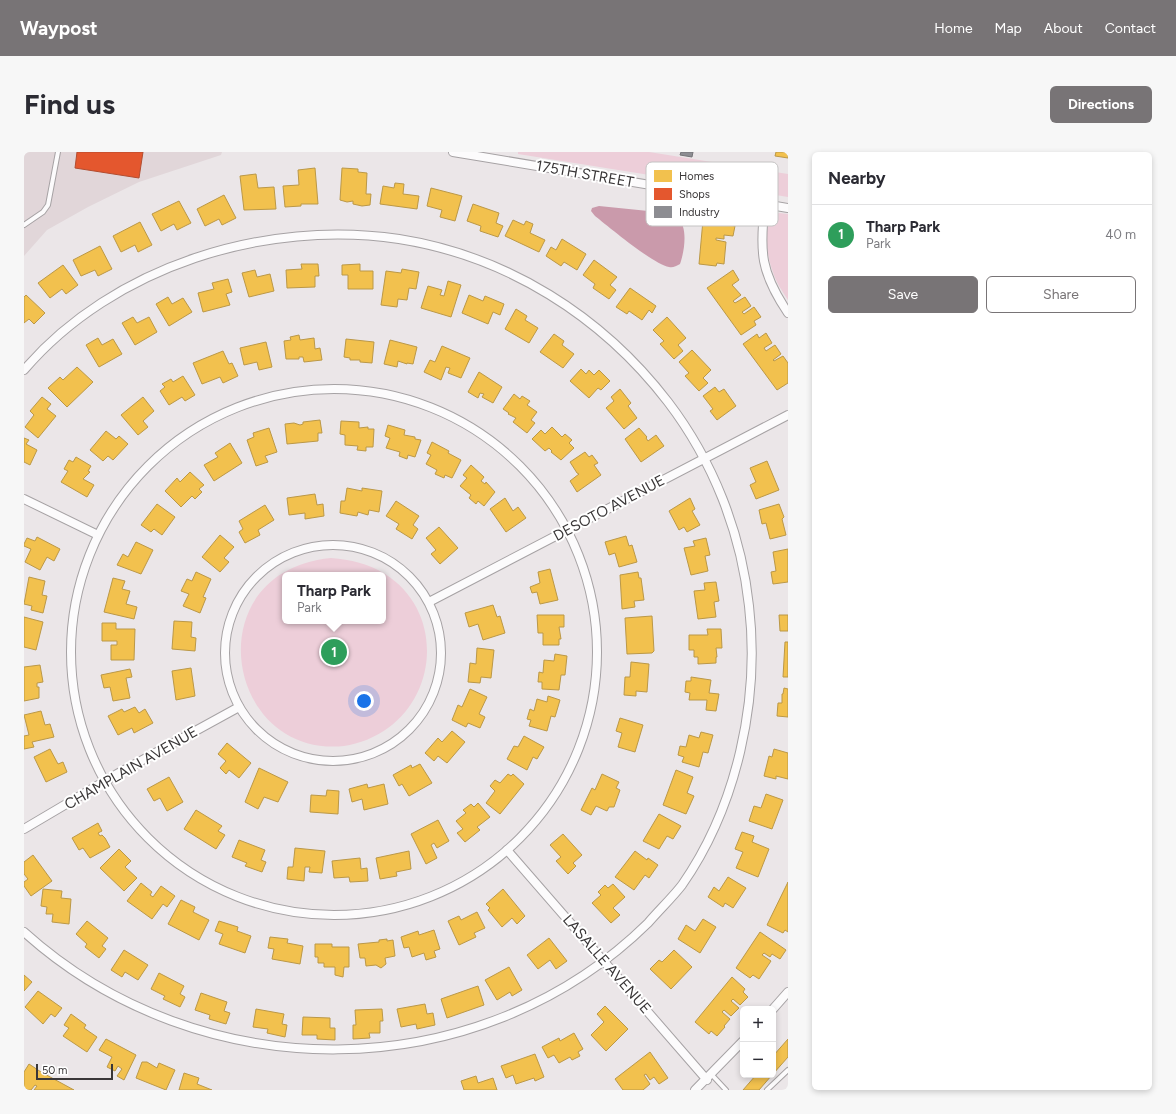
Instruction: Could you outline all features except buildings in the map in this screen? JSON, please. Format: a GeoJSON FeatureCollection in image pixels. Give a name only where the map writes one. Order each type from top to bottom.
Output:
{"type":"FeatureCollection","features":[{"type":"Feature","properties":{"kind":"street","name":"175TH STREET"},"geometry":{"type":"LineString","coordinates":[[453,152],[646,184]]}},
{"type":"Feature","properties":{"kind":"street","name":"175TH STREET"},"geometry":{"type":"LineString","coordinates":[[778,206],[788,208]]}},
{"type":"Feature","properties":{"kind":"street"},"geometry":{"type":"LineString","coordinates":[[763,226],[762,236],[764,265],[770,283],[788,313]]}},
{"type":"Feature","properties":{"kind":"street"},"geometry":{"type":"LineString","coordinates":[[24,370],[45,345],[90,310],[142,281],[190,260],[226,248],[271,238],[329,234],[386,237],[431,245],[487,263],[531,283],[574,310],[591,322],[616,344],[648,376],[683,422],[704,458],[725,504],[740,553],[747,588],[752,663],[745,729],[737,764],[726,797],[696,861],[680,887],[635,937],[608,964],[574,990]]}},
{"type":"Feature","properties":{"kind":"street"},"geometry":{"type":"LineString","coordinates":[[331,389],[371,392],[399,397],[429,407],[471,428],[507,455],[524,470],[553,506],[566,531],[584,569],[594,614],[597,660],[592,701],[575,757],[559,788],[532,824],[507,850],[481,870],[459,884],[405,905],[381,910],[346,914],[302,913],[247,900],[210,882],[186,868],[138,826],[106,782],[89,750],[78,716],[71,681],[70,652],[71,622],[83,568],[98,535],[132,484],[145,469],[182,437],[213,418],[248,403],[288,393],[331,389]]}},
{"type":"Feature","properties":{"kind":"street","name":"DESOTO AVENUE"},"geometry":{"type":"LineString","coordinates":[[429,602],[788,415]]}},
{"type":"Feature","properties":{"kind":"street"},"geometry":{"type":"LineString","coordinates":[[24,499],[98,535]]}},
{"type":"Feature","properties":{"kind":"street"},"geometry":{"type":"LineString","coordinates":[[327,544],[345,545],[380,555],[404,570],[418,585],[429,602],[437,621],[441,641],[441,670],[432,699],[416,724],[390,745],[358,759],[334,761],[308,758],[277,746],[252,726],[239,707],[226,672],[226,635],[233,609],[249,583],[270,564],[288,554],[309,547],[327,544]]}},
{"type":"Feature","properties":{"kind":"street","name":"CHAMPLAIN AVENUE"},"geometry":{"type":"LineString","coordinates":[[24,829],[239,707]]}},
{"type":"Feature","properties":{"kind":"street","name":"LASALLE AVENUE"},"geometry":{"type":"LineString","coordinates":[[507,850],[709,1077]]}},
{"type":"Feature","properties":{"kind":"street"},"geometry":{"type":"LineString","coordinates":[[24,932],[53,961],[94,993]]}},
{"type":"Feature","properties":{"kind":"street"},"geometry":{"type":"LineString","coordinates":[[776,1006],[788,992]]}},
{"type":"Feature","properties":{"kind":"street"},"geometry":{"type":"LineString","coordinates":[[695,1090],[742,1042]]}},
{"type":"Feature","properties":{"kind":"lane"},"geometry":{"type":"LineString","coordinates":[[24,225],[44,212],[48,205],[58,152]]}},
{"type":"Feature","properties":{"kind":"lane"},"geometry":{"type":"LineString","coordinates":[[768,1090],[788,1070]]}},
{"type":"Feature","properties":{"kind":"lane"},"geometry":{"type":"LineString","coordinates":[[709,1077],[726,1090]]}},
{"type":"Feature","properties":{"kind":"shaded area"},"geometry":{"type":"Polygon","coordinates":[[[24,152],[222,152],[221,155],[139,182],[88,207],[47,230],[24,256],[24,152]]]}},
{"type":"Feature","properties":{"kind":"shaded area"},"geometry":{"type":"Polygon","coordinates":[[[518,152],[649,152],[712,162],[646,162],[646,174],[518,154],[518,152]]]}},
{"type":"Feature","properties":{"kind":"shaded area"},"geometry":{"type":"Polygon","coordinates":[[[778,172],[788,174],[788,197],[778,195],[778,172]]]}},
{"type":"Feature","properties":{"kind":"shaded area"},"geometry":{"type":"Polygon","coordinates":[[[599,206],[646,211],[646,226],[683,226],[684,247],[680,264],[669,267],[642,252],[595,216],[591,211],[592,208],[599,206]]]}},
{"type":"Feature","properties":{"kind":"shaded area"},"geometry":{"type":"Polygon","coordinates":[[[778,214],[788,214],[788,300],[774,276],[767,249],[768,226],[778,226],[778,214]]]}},
{"type":"Feature","properties":{"kind":"shaded area"},"geometry":{"type":"Polygon","coordinates":[[[331,558],[359,563],[382,572],[286,572],[288,570],[331,558]]]}},
{"type":"Feature","properties":{"kind":"shaded area"},"geometry":{"type":"Polygon","coordinates":[[[282,575],[282,624],[386,624],[386,575],[403,589],[416,607],[424,628],[427,650],[425,672],[417,693],[405,712],[388,728],[373,737],[361,742],[344,746],[303,742],[272,724],[251,695],[242,661],[244,626],[259,595],[282,575]]]}},
{"type":"Feature","properties":{"kind":"place","name":"Tharp Park"},"geometry":{"type":"Point","coordinates":[334,652]}}]}
